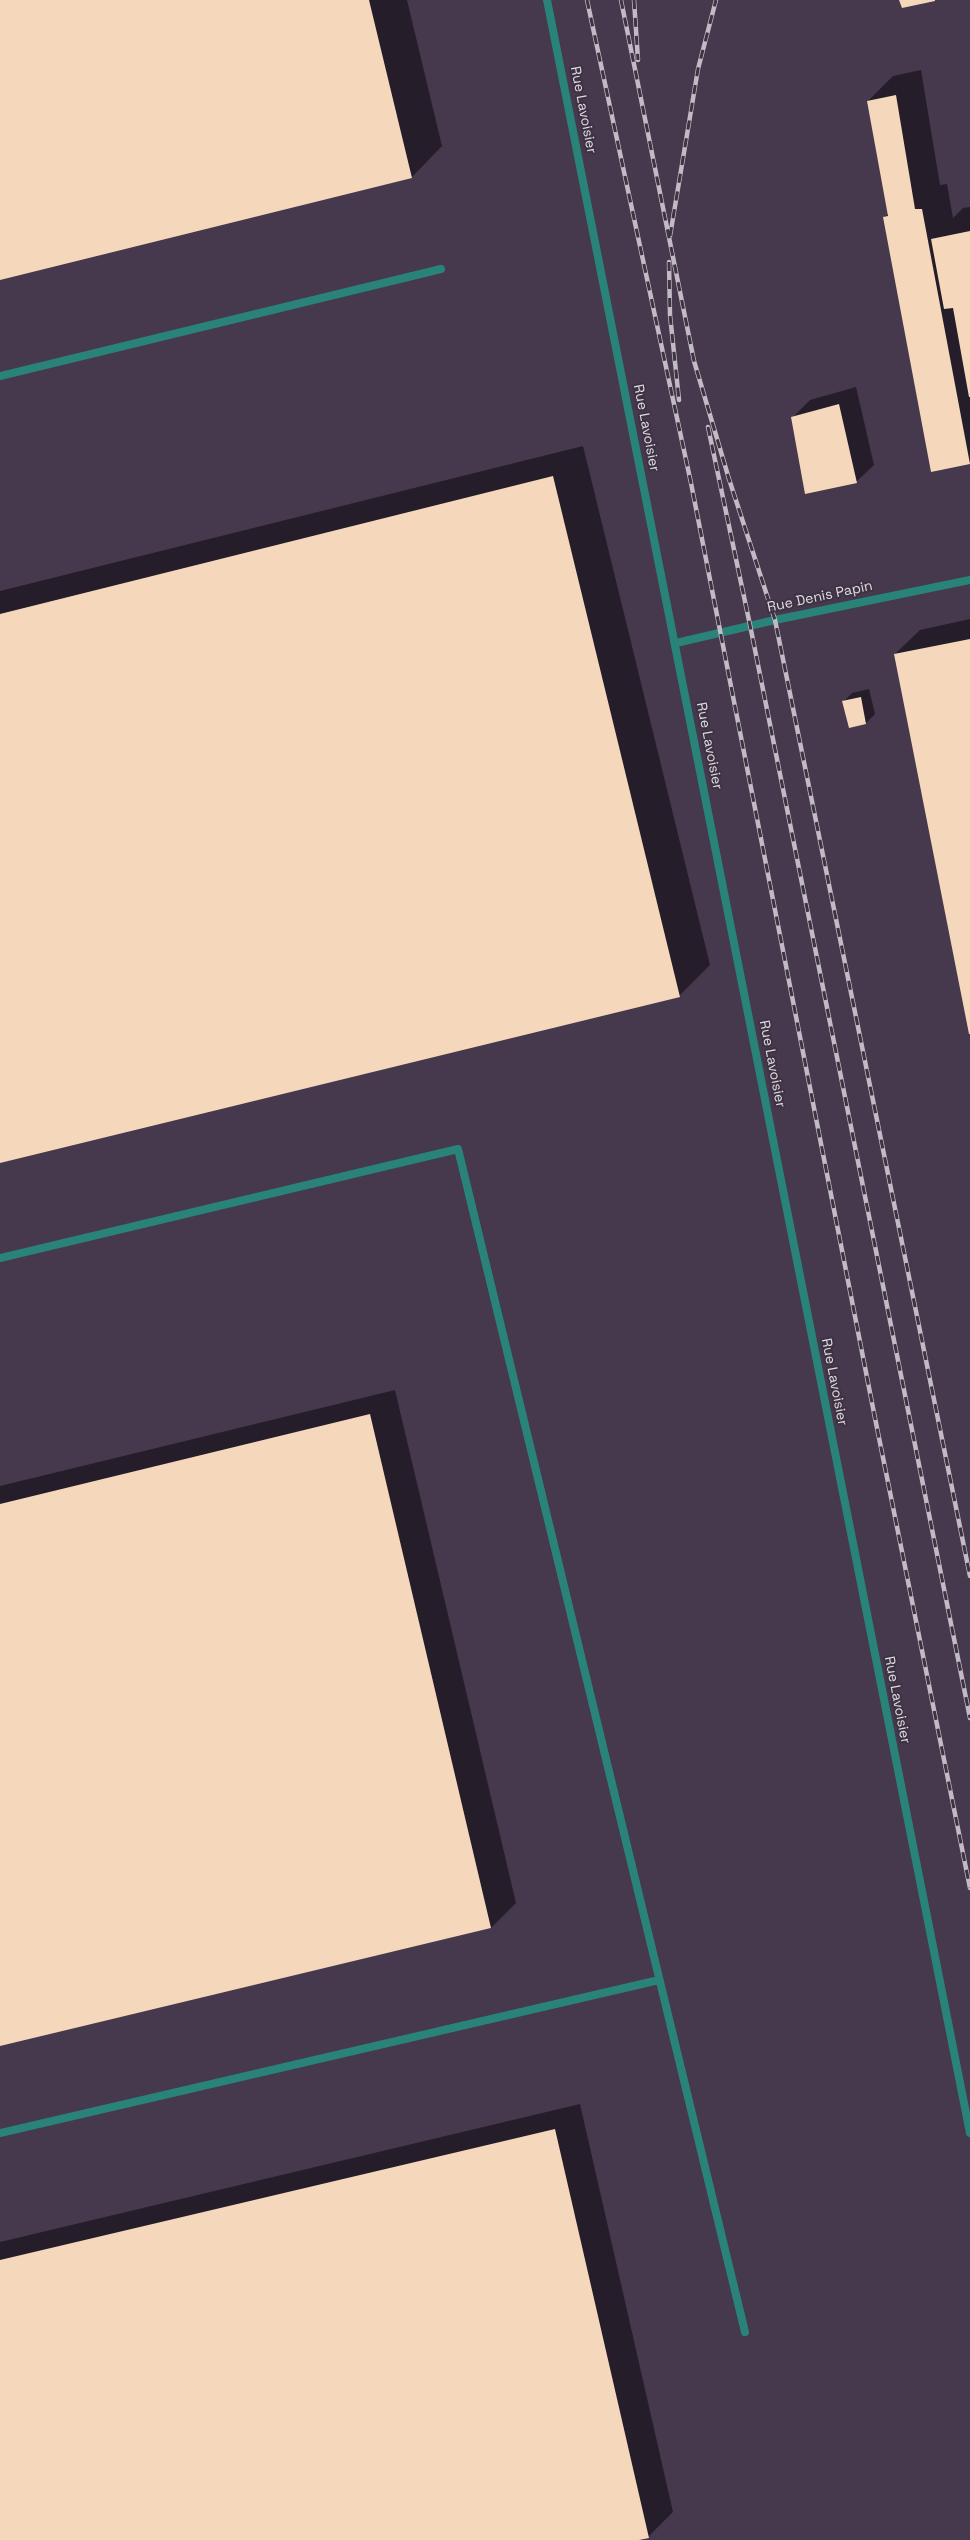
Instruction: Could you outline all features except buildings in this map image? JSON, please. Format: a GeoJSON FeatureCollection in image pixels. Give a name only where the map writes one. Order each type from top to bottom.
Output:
{"type":"FeatureCollection","features":[{"type":"Feature","properties":{"kind":"street","name":"Rue Lavoisier"},"geometry":{"type":"LineString","coordinates":[[548,0],[970,2133]]}},
{"type":"Feature","properties":{"kind":"street"},"geometry":{"type":"LineString","coordinates":[[0,376],[441,269]]}},
{"type":"Feature","properties":{"kind":"street","name":"Rue Denis Papin"},"geometry":{"type":"LineString","coordinates":[[676,644],[769,621],[970,580]]}},
{"type":"Feature","properties":{"kind":"street"},"geometry":{"type":"LineString","coordinates":[[0,1258],[458,1149],[745,2332]]}},
{"type":"Feature","properties":{"kind":"street"},"geometry":{"type":"LineString","coordinates":[[0,2133],[659,1980]]}},
{"type":"Feature","properties":{"kind":"shaded area"},"geometry":{"type":"Polygon","coordinates":[[[0,0],[970,0],[970,2540],[0,2540],[0,0]]]}},
{"type":"Feature","properties":{"kind":"railway"},"geometry":{"type":"LineString","coordinates":[[587,0],[691,483],[875,1418],[970,1888]]}},
{"type":"Feature","properties":{"kind":"railway"},"geometry":{"type":"LineString","coordinates":[[621,0],[694,361],[729,479],[775,620],[970,1576]]}},
{"type":"Feature","properties":{"kind":"railway"},"geometry":{"type":"LineString","coordinates":[[634,0],[638,60]]}},
{"type":"Feature","properties":{"kind":"railway"},"geometry":{"type":"LineString","coordinates":[[670,236],[698,69],[716,0]]}},
{"type":"Feature","properties":{"kind":"railway"},"geometry":{"type":"LineString","coordinates":[[669,262],[670,315],[679,400]]}},
{"type":"Feature","properties":{"kind":"railway"},"geometry":{"type":"LineString","coordinates":[[708,427],[750,625],[970,1718]]}}]}
